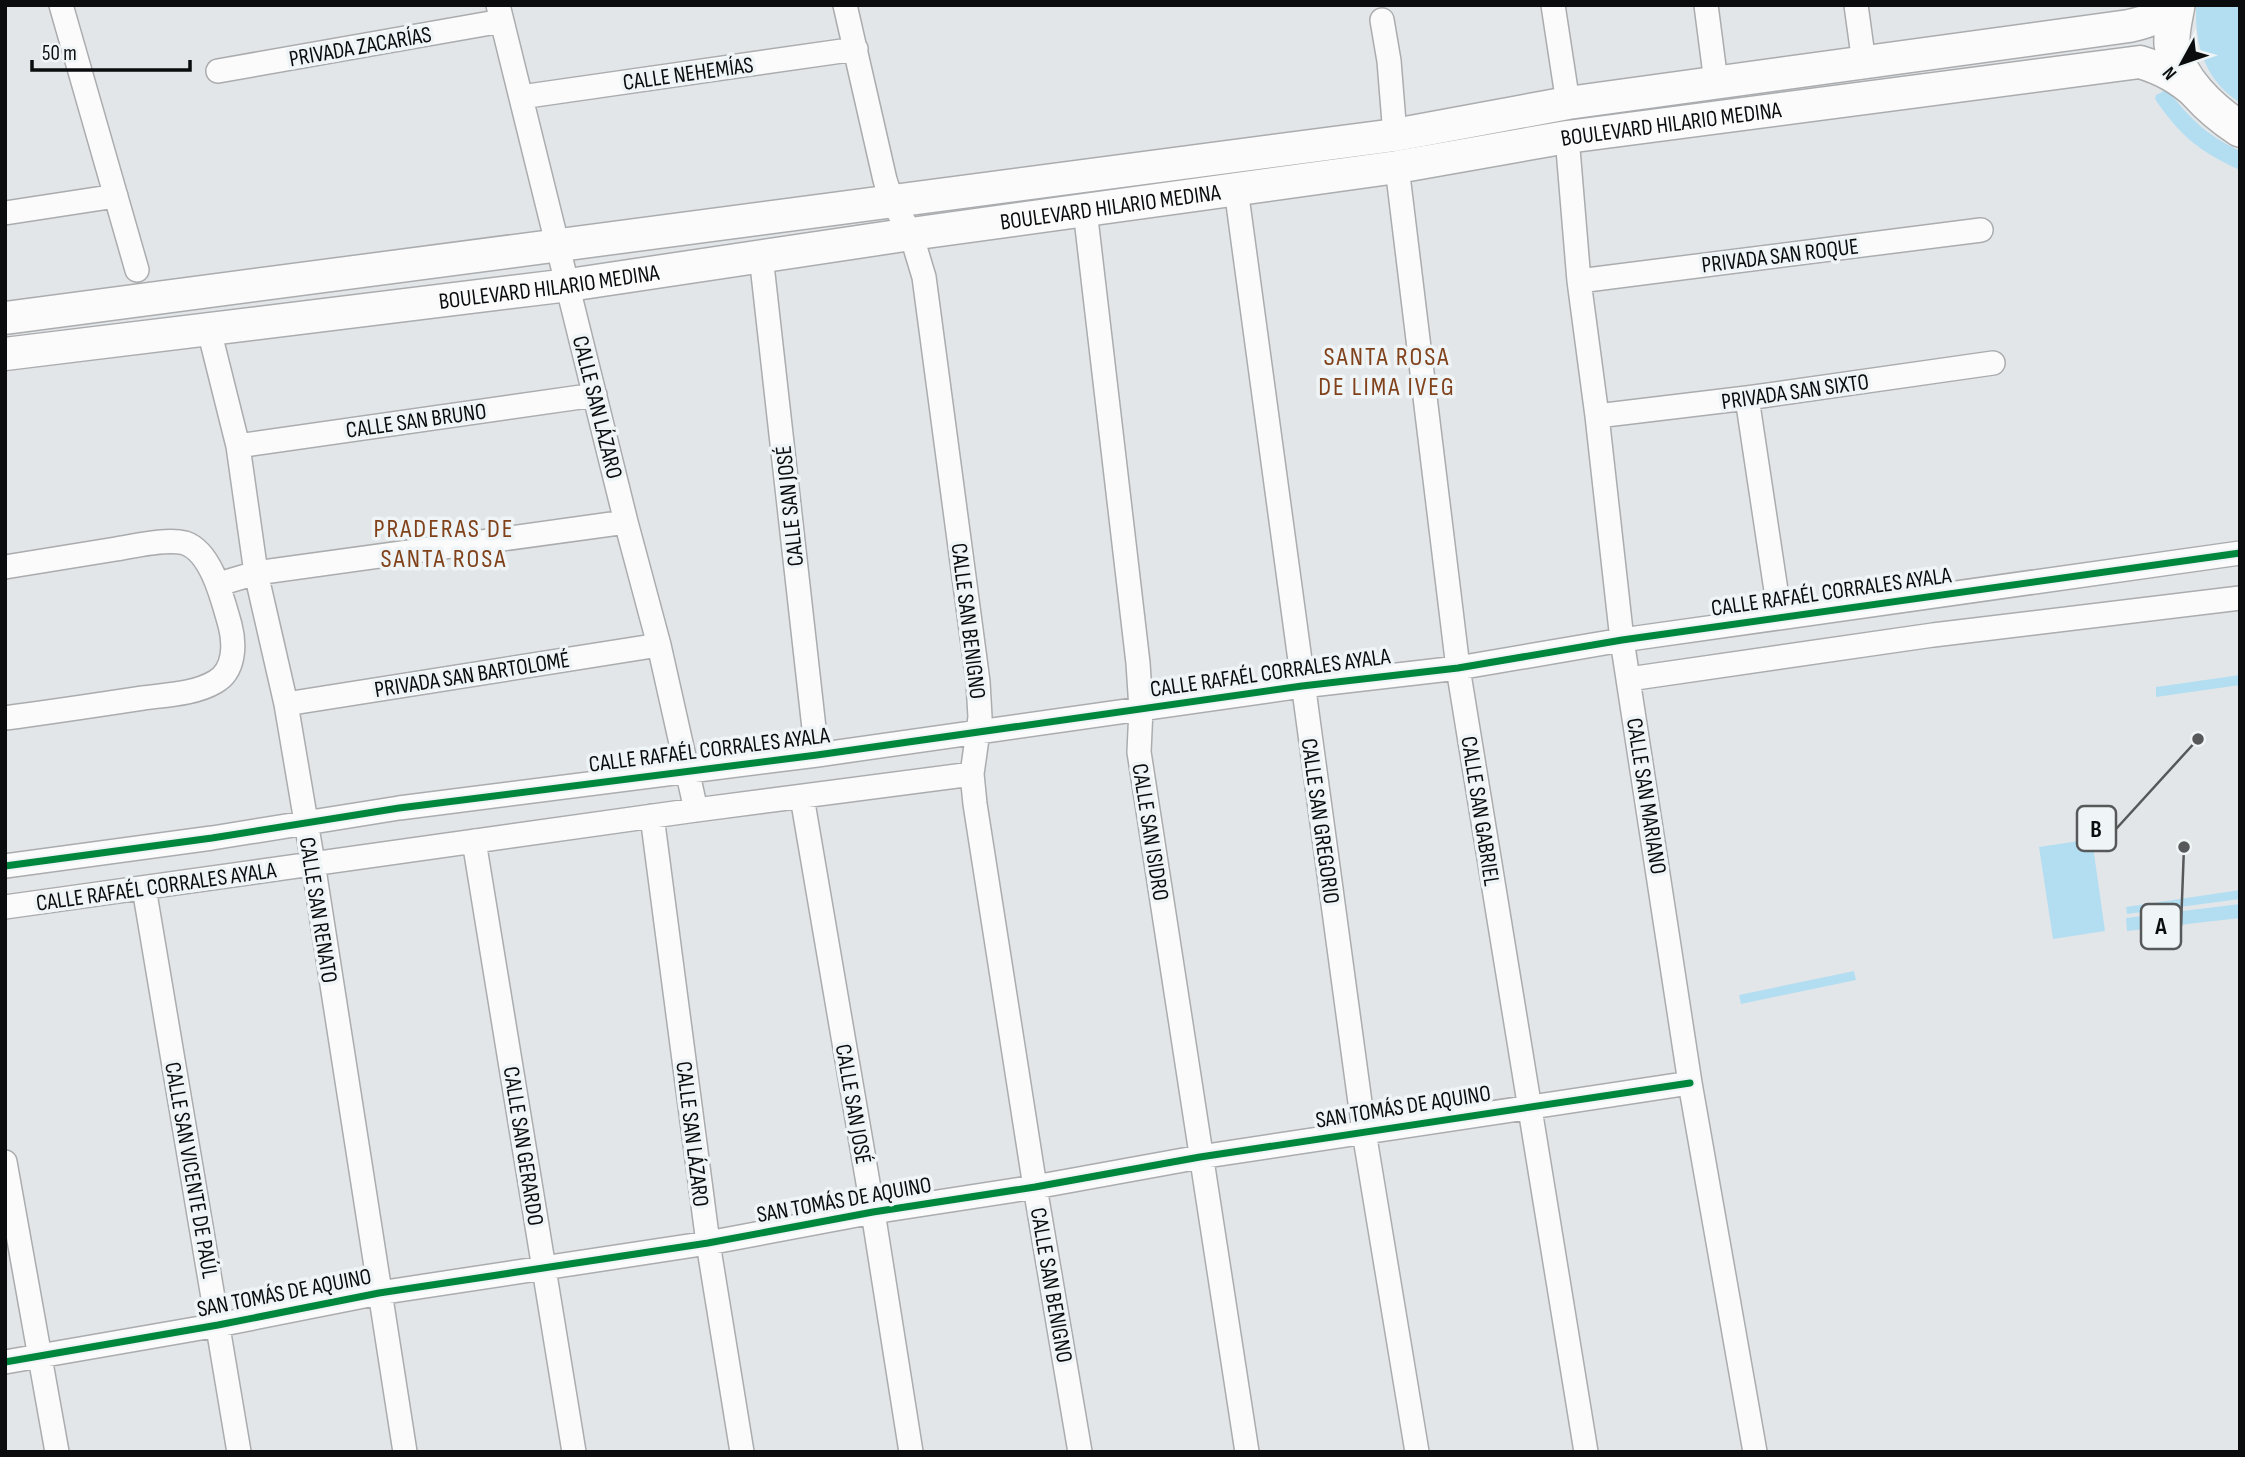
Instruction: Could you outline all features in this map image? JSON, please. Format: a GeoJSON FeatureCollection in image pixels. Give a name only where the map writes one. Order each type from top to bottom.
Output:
{"type":"FeatureCollection","features":[{"type":"Feature","properties":{"kind":"main road","name":"BOULEVARD HILARIO MEDINA"},"geometry":{"type":"LineString","coordinates":[[5,318],[1395,135],[1568,103],[2129,26],[2162,14],[2169,5]]}},
{"type":"Feature","properties":{"kind":"main road"},"geometry":{"type":"LineString","coordinates":[[2177,5],[2172,42],[2178,65],[2203,99],[2240,129]]}},
{"type":"Feature","properties":{"kind":"main road","name":"BOULEVARD HILARIO MEDINA"},"geometry":{"type":"LineString","coordinates":[[5,354],[569,285],[911,234],[1397,167],[1567,137],[2140,62],[2163,69],[2203,99]]}},
{"type":"Feature","properties":{"kind":"street"},"geometry":{"type":"LineString","coordinates":[[61,5],[137,270]]}},
{"type":"Feature","properties":{"kind":"street","name":"CALLE SAN BENIGNO"},"geometry":{"type":"LineString","coordinates":[[845,5],[880,163],[892,201],[911,234],[924,277],[978,682],[980,717],[972,774],[975,804],[1080,1452]]}},
{"type":"Feature","properties":{"kind":"street"},"geometry":{"type":"LineString","coordinates":[[1553,5],[1568,103]]}},
{"type":"Feature","properties":{"kind":"street"},"geometry":{"type":"LineString","coordinates":[[1706,5],[1716,82]]}},
{"type":"Feature","properties":{"kind":"street"},"geometry":{"type":"LineString","coordinates":[[1856,5],[1864,63]]}},
{"type":"Feature","properties":{"kind":"street","name":"PRIVADA ZACARÍAS"},"geometry":{"type":"LineString","coordinates":[[218,71],[500,13]]}},
{"type":"Feature","properties":{"kind":"street","name":"CALLE SAN LÁZARO"},"geometry":{"type":"LineString","coordinates":[[500,13],[659,645],[696,810]]}},
{"type":"Feature","properties":{"kind":"street"},"geometry":{"type":"LineString","coordinates":[[1382,20],[1389,61],[1395,135]]}},
{"type":"Feature","properties":{"kind":"street","name":"CALLE NEHEMÍAS"},"geometry":{"type":"LineString","coordinates":[[521,97],[856,49]]}},
{"type":"Feature","properties":{"kind":"street","name":"CALLE SAN MARIANO"},"geometry":{"type":"LineString","coordinates":[[1567,137],[1579,281],[1622,640],[1690,1083],[1755,1452]]}},
{"type":"Feature","properties":{"kind":"street","name":"CALLE SAN GABRIEL"},"geometry":{"type":"LineString","coordinates":[[1397,167],[1458,668],[1586,1452]]}},
{"type":"Feature","properties":{"kind":"street","name":"CALLE SAN GREGORIO"},"geometry":{"type":"LineString","coordinates":[[1236,189],[1364,1132],[1417,1452]]}},
{"type":"Feature","properties":{"kind":"street"},"geometry":{"type":"LineString","coordinates":[[5,213],[116,196]]}},
{"type":"Feature","properties":{"kind":"street","name":"CALLE SAN ISIDRO"},"geometry":{"type":"LineString","coordinates":[[1086,210],[1138,663],[1141,709],[1139,752],[1247,1452]]}},
{"type":"Feature","properties":{"kind":"street","name":"PRIVADA SAN ROQUE"},"geometry":{"type":"LineString","coordinates":[[1579,281],[1981,230]]}},
{"type":"Feature","properties":{"kind":"street","name":"CALLE SAN JOSÉ"},"geometry":{"type":"LineString","coordinates":[[761,256],[817,755]]}},
{"type":"Feature","properties":{"kind":"street","name":"CALLE SAN RENATO"},"geometry":{"type":"LineString","coordinates":[[209,330],[238,446],[256,573],[286,704],[405,1452]]}},
{"type":"Feature","properties":{"kind":"street","name":"PRIVADA SAN SIXTO"},"geometry":{"type":"LineString","coordinates":[[1597,416],[1993,363]]}},
{"type":"Feature","properties":{"kind":"street","name":"CALLE SAN BRUNO"},"geometry":{"type":"LineString","coordinates":[[238,446],[595,395]]}},
{"type":"Feature","properties":{"kind":"street"},"geometry":{"type":"LineString","coordinates":[[1746,398],[1780,617]]}},
{"type":"Feature","properties":{"kind":"street"},"geometry":{"type":"LineString","coordinates":[[219,584],[256,573],[626,522]]}},
{"type":"Feature","properties":{"kind":"street"},"geometry":{"type":"LineString","coordinates":[[5,567],[169,542],[186,544],[210,568],[219,584],[231,629],[232,660],[226,672],[217,681],[206,686],[163,695],[5,718]]}},
{"type":"Feature","properties":{"kind":"street","name":"CALLE RAFAÉL CORRALES AYALA"},"geometry":{"type":"LineString","coordinates":[[5,866],[212,838],[399,808],[817,755],[1302,685],[1458,668],[1622,640],[2240,553]]}},
{"type":"Feature","properties":{"kind":"street"},"geometry":{"type":"LineString","coordinates":[[1629,679],[1933,635],[2240,597]]}},
{"type":"Feature","properties":{"kind":"street"},"geometry":{"type":"LineString","coordinates":[[231,629],[268,622]]}},
{"type":"Feature","properties":{"kind":"street","name":"PRIVADA SAN BARTOLOMÉ"},"geometry":{"type":"LineString","coordinates":[[286,704],[659,645]]}},
{"type":"Feature","properties":{"kind":"street","name":"CALLE RAFAÉL CORRALES AYALA"},"geometry":{"type":"LineString","coordinates":[[5,907],[972,774]]}},
{"type":"Feature","properties":{"kind":"street","name":"CALLE SAN JOSÉ"},"geometry":{"type":"LineString","coordinates":[[802,797],[911,1452]]}},
{"type":"Feature","properties":{"kind":"street","name":"CALLE SAN LÁZARO"},"geometry":{"type":"LineString","coordinates":[[652,816],[708,1243],[742,1452]]}},
{"type":"Feature","properties":{"kind":"street","name":"CALLE SAN GERARDO"},"geometry":{"type":"LineString","coordinates":[[474,841],[574,1452]]}},
{"type":"Feature","properties":{"kind":"street","name":"CALLE SAN VICENTE DE PAÚL"},"geometry":{"type":"LineString","coordinates":[[144,888],[239,1452]]}},
{"type":"Feature","properties":{"kind":"street","name":"SAN TOMÁS DE AQUINO"},"geometry":{"type":"LineString","coordinates":[[5,1362],[218,1325],[379,1293],[708,1243],[873,1212],[1035,1187],[1200,1157],[1690,1083]]}},
{"type":"Feature","properties":{"kind":"street"},"geometry":{"type":"LineString","coordinates":[[5,1162],[58,1452]]}},
{"type":"Feature","properties":{"kind":"shaded area"},"geometry":{"type":"Polygon","coordinates":[[[2196,5],[2240,5],[2240,103],[2218,83],[2204,60],[2197,34],[2196,5]]]}},
{"type":"Feature","properties":{"kind":"shaded area"},"geometry":{"type":"Polygon","coordinates":[[[2168,91],[2208,132],[2240,151],[2240,170],[2213,157],[2182,133],[2155,99],[2156,95],[2168,91]]]}},
{"type":"Feature","properties":{"kind":"shaded area"},"geometry":{"type":"Polygon","coordinates":[[[2240,675],[2240,685],[2156,697],[2156,687],[2240,675]]]}},
{"type":"Feature","properties":{"kind":"shaded area"},"geometry":{"type":"Polygon","coordinates":[[[2092,839],[2105,931],[2053,939],[2039,847],[2092,839]]]}},
{"type":"Feature","properties":{"kind":"shaded area"},"geometry":{"type":"Polygon","coordinates":[[[2240,890],[2240,899],[2127,914],[2126,907],[2240,890]]]}},
{"type":"Feature","properties":{"kind":"shaded area"},"geometry":{"type":"Polygon","coordinates":[[[2240,904],[2240,918],[2127,931],[2126,918],[2240,904]]]}},
{"type":"Feature","properties":{"kind":"shaded area"},"geometry":{"type":"Polygon","coordinates":[[[1854,971],[1856,980],[1741,1004],[1739,995],[1854,971]]]}},
{"type":"Feature","properties":{"kind":"cycle path"},"geometry":{"type":"LineString","coordinates":[[5,866],[212,838],[399,808],[817,755],[1302,686],[1458,668],[1622,640],[2240,553]]}},
{"type":"Feature","properties":{"kind":"cycle path"},"geometry":{"type":"LineString","coordinates":[[5,1362],[218,1325],[379,1293],[708,1243],[873,1212],[1035,1187],[1200,1157],[1690,1083]]}},
{"type":"Feature","properties":{"kind":"place","name":"B"},"geometry":{"type":"Point","coordinates":[2198,739]}},
{"type":"Feature","properties":{"kind":"place","name":"A"},"geometry":{"type":"Point","coordinates":[2184,847]}},
{"type":"Feature","properties":{"kind":"district","name":"SANTA ROSA DE LIMA IVEG"},"geometry":{"type":"Point","coordinates":[1387,371]}},
{"type":"Feature","properties":{"kind":"district","name":"PRADERAS DE SANTA ROSA"},"geometry":{"type":"Point","coordinates":[444,543]}}]}
